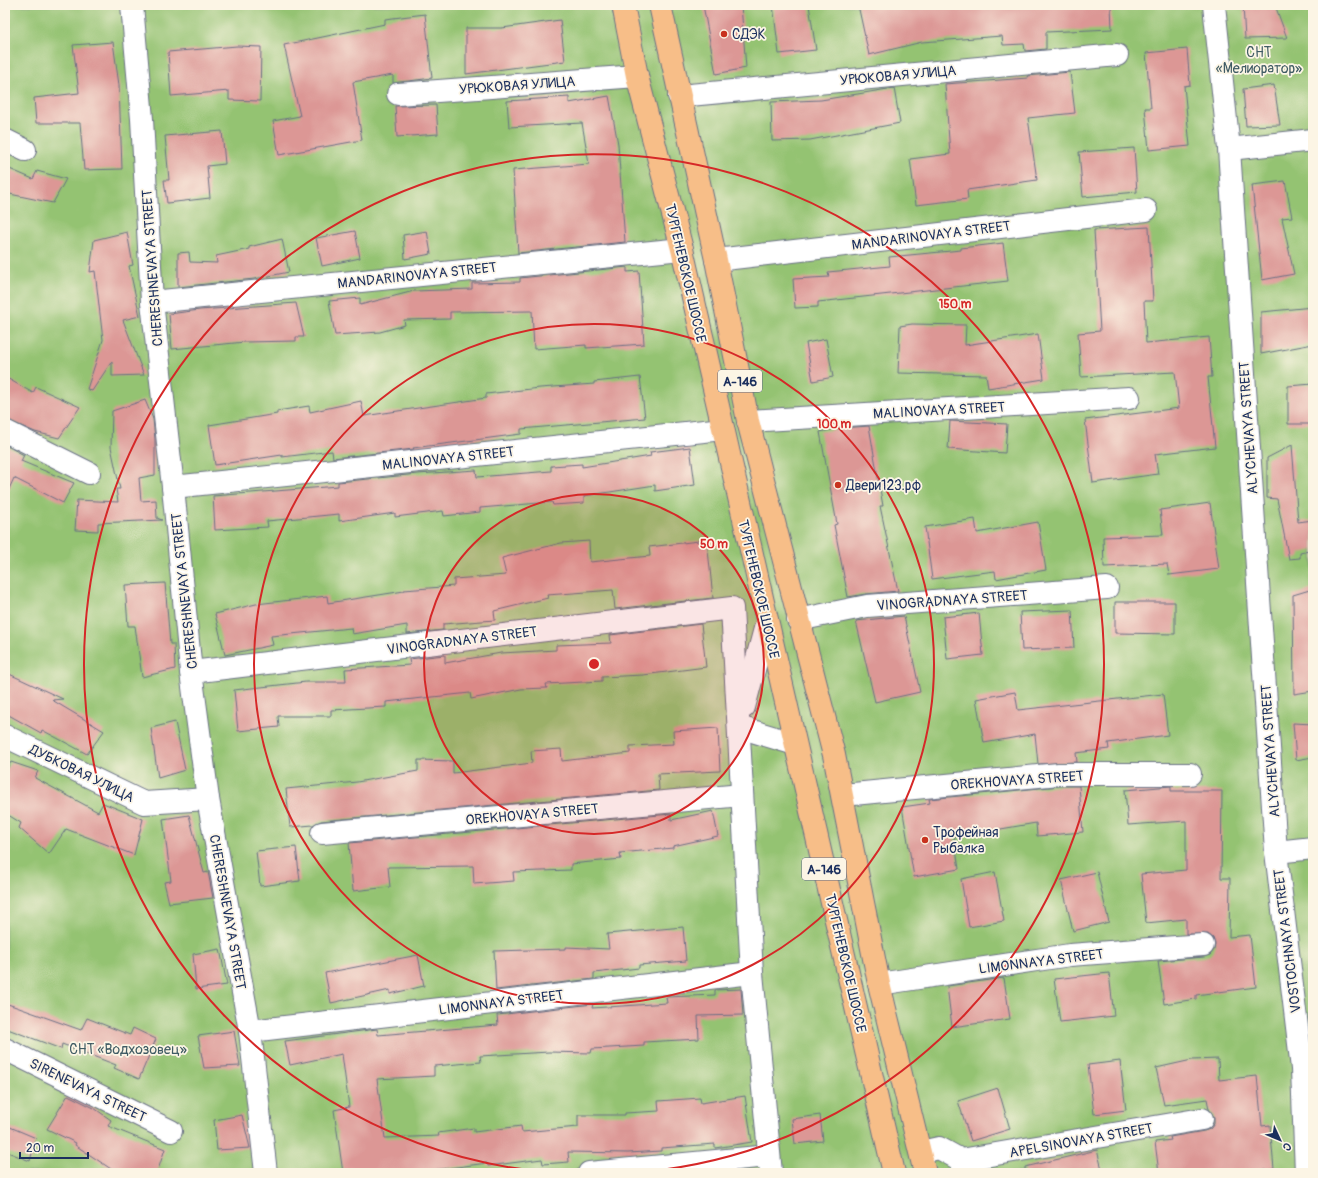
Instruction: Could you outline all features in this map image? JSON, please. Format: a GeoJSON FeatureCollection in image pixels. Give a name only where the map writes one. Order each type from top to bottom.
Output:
{"type":"FeatureCollection","features":[{"type":"Feature","properties":{"kind":"highway","name":"ТУРГЕНЕВСКОЕ ШОССЕ"},"geometry":{"type":"LineString","coordinates":[[624,5],[637,76],[682,249],[894,1173]]}},
{"type":"Feature","properties":{"kind":"highway","name":"ТУРГЕНЕВСКОЕ ШОССЕ"},"geometry":{"type":"LineString","coordinates":[[660,5],[716,260],[748,421],[843,795],[879,984],[925,1173]]}},
{"type":"Feature","properties":{"kind":"street","name":"CHERESHNEVAYA STREET"},"geometry":{"type":"LineString","coordinates":[[132,5],[142,119],[152,302],[192,672],[208,799],[250,1031],[266,1173]]}},
{"type":"Feature","properties":{"kind":"street","name":"ALYCHEVAYA STREET"},"geometry":{"type":"LineString","coordinates":[[1214,5],[1229,149],[1276,852]]}},
{"type":"Feature","properties":{"kind":"street","name":"УРЮКОВАЯ УЛИЦА"},"geometry":{"type":"LineString","coordinates":[[679,96],[1117,55]]}},
{"type":"Feature","properties":{"kind":"street","name":"УРЮКОВАЯ УЛИЦА"},"geometry":{"type":"LineString","coordinates":[[398,94],[637,76]]}},
{"type":"Feature","properties":{"kind":"street"},"geometry":{"type":"LineString","coordinates":[[5,140],[25,150]]}},
{"type":"Feature","properties":{"kind":"street"},"geometry":{"type":"LineString","coordinates":[[1229,149],[1313,140]]}},
{"type":"Feature","properties":{"kind":"street","name":"MANDARINOVAYA STREET"},"geometry":{"type":"LineString","coordinates":[[716,260],[1146,210]]}},
{"type":"Feature","properties":{"kind":"street","name":"MANDARINOVAYA STREET"},"geometry":{"type":"LineString","coordinates":[[152,302],[682,249]]}},
{"type":"Feature","properties":{"kind":"street","name":"MALINOVAYA STREET"},"geometry":{"type":"LineString","coordinates":[[748,421],[1130,398]]}},
{"type":"Feature","properties":{"kind":"street","name":"MALINOVAYA STREET"},"geometry":{"type":"LineString","coordinates":[[173,487],[723,429]]}},
{"type":"Feature","properties":{"kind":"street"},"geometry":{"type":"LineString","coordinates":[[5,431],[89,473]]}},
{"type":"Feature","properties":{"kind":"street","name":"VINOGRADNAYA STREET"},"geometry":{"type":"LineString","coordinates":[[798,620],[867,606],[1107,588]]}},
{"type":"Feature","properties":{"kind":"street","name":"VINOGRADNAYA STREET"},"geometry":{"type":"LineString","coordinates":[[192,672],[732,608],[739,727]]}},
{"type":"Feature","properties":{"kind":"street"},"geometry":{"type":"LineString","coordinates":[[589,1173],[770,1165],[752,973],[739,727],[767,621]]}},
{"type":"Feature","properties":{"kind":"street"},"geometry":{"type":"LineString","coordinates":[[739,727],[795,744]]}},
{"type":"Feature","properties":{"kind":"street","name":"ДУБКОВАЯ УЛИЦА"},"geometry":{"type":"LineString","coordinates":[[5,736],[144,803],[208,799]]}},
{"type":"Feature","properties":{"kind":"street","name":"OREKHOVAYA STREET"},"geometry":{"type":"LineString","coordinates":[[843,795],[1059,774],[1190,774]]}},
{"type":"Feature","properties":{"kind":"street","name":"OREKHOVAYA STREET"},"geometry":{"type":"LineString","coordinates":[[322,833],[742,795]]}},
{"type":"Feature","properties":{"kind":"street"},"geometry":{"type":"LineString","coordinates":[[1276,852],[1313,848]]}},
{"type":"Feature","properties":{"kind":"street","name":"VOSTOCHNAYA STREET"},"geometry":{"type":"LineString","coordinates":[[1276,852],[1307,1069],[1306,1173]]}},
{"type":"Feature","properties":{"kind":"street","name":"LIMONNAYA STREET"},"geometry":{"type":"LineString","coordinates":[[879,984],[1070,956],[1203,945]]}},
{"type":"Feature","properties":{"kind":"street","name":"LIMONNAYA STREET"},"geometry":{"type":"LineString","coordinates":[[250,1031],[752,973]]}},
{"type":"Feature","properties":{"kind":"street","name":"SIRENEVAYA STREET"},"geometry":{"type":"LineString","coordinates":[[5,1049],[171,1131]]}},
{"type":"Feature","properties":{"kind":"street","name":"APELSINOVAYA STREET"},"geometry":{"type":"LineString","coordinates":[[963,1167],[1202,1119]]}},
{"type":"Feature","properties":{"kind":"street"},"geometry":{"type":"LineString","coordinates":[[921,1152],[939,1148],[963,1167]]}},
{"type":"Feature","properties":{"kind":"green space"},"geometry":{"type":"Polygon","coordinates":[[[5,5],[1313,5],[1313,1173],[5,1173],[5,5]]]}},
{"type":"Feature","properties":{"kind":"building"},"geometry":{"type":"Polygon","coordinates":[[[703,5],[741,5],[746,68],[716,74],[703,5]]]}},
{"type":"Feature","properties":{"kind":"building"},"geometry":{"type":"Polygon","coordinates":[[[773,5],[809,5],[816,50],[779,54],[773,5]]]}},
{"type":"Feature","properties":{"kind":"building"},"geometry":{"type":"Polygon","coordinates":[[[858,5],[1111,5],[1112,29],[1046,32],[1046,49],[1025,51],[1024,44],[1003,45],[1002,36],[922,42],[869,55],[858,5]]]}},
{"type":"Feature","properties":{"kind":"building"},"geometry":{"type":"Polygon","coordinates":[[[1243,5],[1275,5],[1287,38],[1245,39],[1243,5]]]}},
{"type":"Feature","properties":{"kind":"building"},"geometry":{"type":"Polygon","coordinates":[[[425,14],[432,78],[393,83],[393,75],[353,82],[362,140],[279,155],[273,121],[300,116],[284,45],[385,24],[385,19],[425,14]]]}},
{"type":"Feature","properties":{"kind":"building"},"geometry":{"type":"Polygon","coordinates":[[[560,20],[565,61],[466,74],[466,28],[502,28],[560,20]]]}},
{"type":"Feature","properties":{"kind":"building"},"geometry":{"type":"Polygon","coordinates":[[[113,42],[119,85],[122,169],[84,170],[80,123],[36,123],[34,98],[79,93],[73,45],[113,42]]]}},
{"type":"Feature","properties":{"kind":"building"},"geometry":{"type":"Polygon","coordinates":[[[237,46],[261,47],[260,101],[229,100],[229,91],[171,96],[168,52],[237,46]]]}},
{"type":"Feature","properties":{"kind":"building"},"geometry":{"type":"Polygon","coordinates":[[[1187,49],[1190,85],[1184,86],[1190,146],[1149,150],[1145,108],[1151,108],[1146,53],[1187,49]]]}},
{"type":"Feature","properties":{"kind":"building"},"geometry":{"type":"Polygon","coordinates":[[[1070,72],[1075,113],[1028,118],[1037,180],[967,190],[968,199],[916,205],[910,159],[950,154],[945,84],[1028,78],[1027,76],[1070,72]]]}},
{"type":"Feature","properties":{"kind":"building"},"geometry":{"type":"Polygon","coordinates":[[[1274,85],[1280,125],[1246,126],[1243,89],[1274,85]]]}},
{"type":"Feature","properties":{"kind":"building"},"geometry":{"type":"Polygon","coordinates":[[[894,88],[900,123],[810,140],[772,141],[771,102],[821,100],[894,88]]]}},
{"type":"Feature","properties":{"kind":"building"},"geometry":{"type":"Polygon","coordinates":[[[609,96],[618,144],[625,242],[518,253],[513,170],[589,164],[582,123],[509,127],[507,101],[569,97],[569,103],[609,96]]]}},
{"type":"Feature","properties":{"kind":"building"},"geometry":{"type":"Polygon","coordinates":[[[436,105],[438,134],[397,137],[395,106],[436,105]]]}},
{"type":"Feature","properties":{"kind":"building"},"geometry":{"type":"Polygon","coordinates":[[[222,131],[225,164],[207,166],[210,198],[167,203],[164,180],[169,180],[165,136],[222,131]]]}},
{"type":"Feature","properties":{"kind":"building"},"geometry":{"type":"Polygon","coordinates":[[[1134,148],[1137,192],[1083,197],[1079,152],[1134,148]]]}},
{"type":"Feature","properties":{"kind":"building"},"geometry":{"type":"Polygon","coordinates":[[[5,167],[33,179],[37,171],[66,179],[53,203],[5,193],[5,167]]]}},
{"type":"Feature","properties":{"kind":"building"},"geometry":{"type":"Polygon","coordinates":[[[1285,181],[1292,217],[1282,218],[1294,274],[1262,280],[1252,185],[1285,181]]]}},
{"type":"Feature","properties":{"kind":"building"},"geometry":{"type":"Polygon","coordinates":[[[1149,227],[1153,301],[1144,301],[1146,343],[1209,337],[1212,377],[1208,377],[1215,447],[1155,454],[1158,474],[1093,483],[1085,420],[1179,408],[1175,372],[1081,377],[1078,333],[1100,331],[1094,230],[1149,227]]]}},
{"type":"Feature","properties":{"kind":"building"},"geometry":{"type":"Polygon","coordinates":[[[355,231],[360,258],[322,266],[316,238],[355,231]]]}},
{"type":"Feature","properties":{"kind":"building"},"geometry":{"type":"Polygon","coordinates":[[[427,231],[431,254],[405,259],[403,235],[427,231]]]}},
{"type":"Feature","properties":{"kind":"building"},"geometry":{"type":"Polygon","coordinates":[[[127,232],[133,265],[129,266],[140,316],[123,320],[144,375],[112,376],[112,361],[92,391],[87,389],[103,340],[95,271],[90,272],[94,240],[127,232]]]}},
{"type":"Feature","properties":{"kind":"building"},"geometry":{"type":"Polygon","coordinates":[[[282,239],[289,272],[254,279],[178,287],[178,253],[189,252],[190,262],[217,263],[216,256],[249,249],[249,247],[282,239]]]}},
{"type":"Feature","properties":{"kind":"building"},"geometry":{"type":"Polygon","coordinates":[[[1003,243],[1008,281],[818,302],[818,307],[795,308],[793,279],[829,277],[828,272],[890,266],[889,257],[961,250],[961,248],[1003,243]]]}},
{"type":"Feature","properties":{"kind":"building"},"geometry":{"type":"Polygon","coordinates":[[[627,267],[627,272],[639,271],[644,344],[586,348],[586,345],[534,349],[532,311],[450,312],[450,319],[404,320],[405,325],[380,332],[335,335],[329,301],[360,298],[360,305],[414,291],[472,289],[472,283],[520,282],[520,278],[627,267]]]}},
{"type":"Feature","properties":{"kind":"building"},"geometry":{"type":"Polygon","coordinates":[[[296,303],[304,337],[296,337],[296,341],[245,342],[172,349],[169,314],[200,310],[296,303]]]}},
{"type":"Feature","properties":{"kind":"building"},"geometry":{"type":"Polygon","coordinates":[[[1313,307],[1313,344],[1261,354],[1261,312],[1313,307]]]}},
{"type":"Feature","properties":{"kind":"building"},"geometry":{"type":"Polygon","coordinates":[[[912,324],[966,325],[965,345],[1038,334],[1044,379],[988,388],[986,375],[898,373],[900,326],[912,324]]]}},
{"type":"Feature","properties":{"kind":"building"},"geometry":{"type":"Polygon","coordinates":[[[826,339],[833,377],[813,381],[806,343],[826,339]]]}},
{"type":"Feature","properties":{"kind":"building"},"geometry":{"type":"Polygon","coordinates":[[[5,377],[33,393],[36,387],[80,407],[59,438],[35,432],[5,419],[5,377]]]}},
{"type":"Feature","properties":{"kind":"building"},"geometry":{"type":"Polygon","coordinates":[[[640,377],[645,418],[521,429],[521,434],[413,448],[414,449],[333,458],[332,451],[282,457],[282,455],[215,465],[209,425],[277,414],[277,411],[309,406],[310,412],[361,401],[364,416],[486,398],[486,394],[594,384],[594,382],[640,377]]]}},
{"type":"Feature","properties":{"kind":"building"},"geometry":{"type":"Polygon","coordinates":[[[1313,384],[1313,424],[1288,424],[1288,386],[1313,384]]]}},
{"type":"Feature","properties":{"kind":"building"},"geometry":{"type":"Polygon","coordinates":[[[145,400],[153,419],[155,439],[155,475],[139,478],[141,501],[156,500],[157,518],[162,520],[98,523],[98,531],[75,530],[77,500],[118,502],[116,489],[120,489],[111,447],[112,411],[145,400]]]}},
{"type":"Feature","properties":{"kind":"building"},"geometry":{"type":"Polygon","coordinates":[[[950,421],[1007,424],[1005,453],[948,449],[950,421]]]}},
{"type":"Feature","properties":{"kind":"building"},"geometry":{"type":"Polygon","coordinates":[[[869,426],[883,506],[880,506],[898,591],[848,597],[834,525],[837,524],[820,432],[841,428],[869,426]]]}},
{"type":"Feature","properties":{"kind":"building"},"geometry":{"type":"Polygon","coordinates":[[[5,445],[24,455],[21,461],[74,483],[63,503],[14,478],[5,498],[5,445]]]}},
{"type":"Feature","properties":{"kind":"building"},"geometry":{"type":"Polygon","coordinates":[[[1292,445],[1298,522],[1313,520],[1313,550],[1300,553],[1300,558],[1289,559],[1277,499],[1267,498],[1267,458],[1292,445]]]}},
{"type":"Feature","properties":{"kind":"building"},"geometry":{"type":"Polygon","coordinates":[[[690,447],[695,485],[655,491],[655,485],[584,496],[584,503],[553,505],[552,502],[480,508],[480,512],[444,516],[443,511],[395,517],[395,513],[339,521],[339,514],[267,521],[268,527],[215,530],[213,496],[338,486],[338,482],[418,474],[476,470],[477,477],[551,471],[551,466],[582,464],[582,467],[651,456],[650,452],[690,447]]]}},
{"type":"Feature","properties":{"kind":"building"},"geometry":{"type":"Polygon","coordinates":[[[1210,503],[1219,569],[1169,575],[1167,564],[1104,567],[1103,537],[1163,535],[1160,510],[1210,503]]]}},
{"type":"Feature","properties":{"kind":"building"},"geometry":{"type":"Polygon","coordinates":[[[975,519],[977,533],[1038,522],[1046,570],[996,579],[995,571],[932,579],[925,527],[975,519]]]}},
{"type":"Feature","properties":{"kind":"building"},"geometry":{"type":"Polygon","coordinates":[[[707,540],[713,598],[615,609],[613,590],[547,595],[548,598],[494,611],[495,620],[443,624],[443,630],[407,634],[407,625],[352,634],[351,628],[271,636],[273,645],[225,655],[215,614],[256,604],[327,596],[328,603],[404,590],[454,586],[454,579],[506,575],[502,558],[561,543],[589,541],[590,562],[650,556],[649,547],[707,540]]]}},
{"type":"Feature","properties":{"kind":"building"},"geometry":{"type":"Polygon","coordinates":[[[165,583],[170,644],[174,644],[175,669],[142,677],[135,626],[128,626],[125,585],[165,583]]]}},
{"type":"Feature","properties":{"kind":"building"},"geometry":{"type":"Polygon","coordinates":[[[1313,589],[1313,691],[1294,694],[1293,595],[1313,589]]]}},
{"type":"Feature","properties":{"kind":"building"},"geometry":{"type":"Polygon","coordinates":[[[1115,602],[1175,602],[1175,634],[1115,633],[1115,602]]]}},
{"type":"Feature","properties":{"kind":"building"},"geometry":{"type":"Polygon","coordinates":[[[1072,610],[1074,648],[1022,650],[1020,612],[1072,610]]]}},
{"type":"Feature","properties":{"kind":"building"},"geometry":{"type":"Polygon","coordinates":[[[979,613],[983,655],[947,659],[943,617],[979,613]]]}},
{"type":"Feature","properties":{"kind":"building"},"geometry":{"type":"Polygon","coordinates":[[[904,616],[920,692],[875,702],[856,621],[904,616]]]}},
{"type":"Feature","properties":{"kind":"building"},"geometry":{"type":"Polygon","coordinates":[[[701,624],[706,667],[643,675],[602,677],[602,681],[546,684],[547,688],[521,689],[471,699],[470,693],[386,702],[386,707],[331,710],[331,716],[278,716],[279,727],[238,731],[234,690],[306,682],[346,682],[345,669],[410,665],[409,659],[445,655],[445,663],[501,653],[556,650],[556,645],[611,643],[610,635],[701,624]]]}},
{"type":"Feature","properties":{"kind":"building"},"geometry":{"type":"Polygon","coordinates":[[[5,672],[63,699],[52,700],[104,731],[87,754],[42,730],[41,733],[5,713],[5,672]]]}},
{"type":"Feature","properties":{"kind":"building"},"geometry":{"type":"Polygon","coordinates":[[[1015,692],[1018,710],[1163,694],[1168,735],[1108,743],[1109,749],[1076,753],[1077,762],[1038,764],[1035,734],[984,743],[976,699],[1015,692]]]}},
{"type":"Feature","properties":{"kind":"building"},"geometry":{"type":"Polygon","coordinates":[[[175,722],[185,770],[158,778],[151,728],[175,722]]]}},
{"type":"Feature","properties":{"kind":"building"},"geometry":{"type":"Polygon","coordinates":[[[1293,723],[1313,724],[1313,757],[1296,760],[1293,723]]]}},
{"type":"Feature","properties":{"kind":"building"},"geometry":{"type":"Polygon","coordinates":[[[718,728],[720,771],[658,774],[659,790],[321,821],[313,825],[290,827],[286,789],[357,782],[418,771],[418,760],[453,761],[453,773],[532,763],[531,751],[561,749],[562,761],[630,753],[630,746],[674,744],[673,731],[718,728]]]}},
{"type":"Feature","properties":{"kind":"building"},"geometry":{"type":"Polygon","coordinates":[[[11,762],[38,771],[35,778],[98,812],[103,803],[143,819],[134,855],[66,829],[49,854],[19,828],[21,823],[5,813],[5,772],[11,762]]]}},
{"type":"Feature","properties":{"kind":"building"},"geometry":{"type":"Polygon","coordinates":[[[1060,786],[1079,786],[1083,832],[1037,836],[1036,823],[954,837],[959,869],[914,877],[902,807],[930,803],[929,799],[1060,786]]]}},
{"type":"Feature","properties":{"kind":"building"},"geometry":{"type":"Polygon","coordinates":[[[1171,786],[1171,791],[1222,791],[1221,878],[1230,878],[1229,937],[1250,935],[1256,987],[1196,995],[1196,999],[1164,1004],[1158,961],[1204,957],[1210,955],[1214,950],[1215,944],[1213,938],[1208,934],[1186,934],[1186,919],[1146,923],[1141,874],[1186,870],[1186,821],[1128,825],[1125,790],[1171,786]]]}},
{"type":"Feature","properties":{"kind":"building"},"geometry":{"type":"Polygon","coordinates":[[[713,811],[718,836],[673,846],[673,848],[620,853],[621,859],[571,864],[571,870],[513,872],[514,881],[474,884],[473,866],[388,867],[390,887],[353,891],[349,843],[671,814],[671,820],[713,811]]]}},
{"type":"Feature","properties":{"kind":"building"},"geometry":{"type":"Polygon","coordinates":[[[189,815],[204,873],[208,872],[213,898],[169,903],[164,882],[171,881],[163,819],[189,815]]]}},
{"type":"Feature","properties":{"kind":"building"},"geometry":{"type":"Polygon","coordinates":[[[296,847],[300,881],[260,886],[256,851],[296,847]]]}},
{"type":"Feature","properties":{"kind":"building"},"geometry":{"type":"Polygon","coordinates":[[[995,872],[1004,921],[969,927],[961,879],[995,872]]]}},
{"type":"Feature","properties":{"kind":"building"},"geometry":{"type":"Polygon","coordinates":[[[1097,872],[1109,922],[1073,931],[1061,880],[1097,872]]]}},
{"type":"Feature","properties":{"kind":"building"},"geometry":{"type":"Polygon","coordinates":[[[683,927],[686,961],[639,965],[639,968],[594,973],[594,979],[496,990],[494,951],[566,949],[566,947],[609,949],[607,934],[683,927]]]}},
{"type":"Feature","properties":{"kind":"building"},"geometry":{"type":"Polygon","coordinates":[[[220,949],[227,985],[196,989],[193,954],[220,949]]]}},
{"type":"Feature","properties":{"kind":"building"},"geometry":{"type":"Polygon","coordinates":[[[418,955],[424,986],[390,994],[390,990],[331,1003],[325,973],[418,955]]]}},
{"type":"Feature","properties":{"kind":"building"},"geometry":{"type":"Polygon","coordinates":[[[1109,973],[1114,1016],[1060,1022],[1054,979],[1109,973]]]}},
{"type":"Feature","properties":{"kind":"building"},"geometry":{"type":"Polygon","coordinates":[[[1004,978],[1010,1019],[952,1027],[947,986],[1004,978]]]}},
{"type":"Feature","properties":{"kind":"building"},"geometry":{"type":"Polygon","coordinates":[[[741,989],[743,1015],[698,1016],[699,1039],[644,1042],[644,1046],[592,1049],[591,1053],[549,1052],[480,1056],[481,1062],[434,1066],[434,1076],[377,1079],[385,1138],[439,1136],[438,1133],[474,1128],[474,1132],[521,1126],[522,1132],[578,1127],[578,1115],[625,1115],[625,1113],[659,1111],[658,1101],[700,1098],[701,1103],[745,1096],[752,1142],[715,1148],[715,1144],[661,1148],[661,1151],[628,1153],[568,1152],[569,1162],[543,1164],[542,1159],[488,1166],[487,1163],[442,1169],[390,1173],[343,1173],[334,1110],[349,1107],[342,1054],[290,1065],[285,1041],[377,1029],[378,1035],[498,1025],[497,1015],[593,1004],[592,1008],[667,1003],[666,997],[715,995],[715,990],[741,989]]]}},
{"type":"Feature","properties":{"kind":"building"},"geometry":{"type":"Polygon","coordinates":[[[5,1003],[81,1030],[87,1018],[130,1035],[133,1028],[156,1039],[139,1079],[114,1068],[116,1065],[62,1044],[61,1049],[5,1028],[5,1003]]]}},
{"type":"Feature","properties":{"kind":"building"},"geometry":{"type":"Polygon","coordinates":[[[234,1031],[240,1066],[204,1068],[198,1036],[234,1031]]]}},
{"type":"Feature","properties":{"kind":"building"},"geometry":{"type":"Polygon","coordinates":[[[1218,1059],[1219,1080],[1257,1076],[1262,1126],[1270,1125],[1274,1169],[1236,1173],[1159,1173],[1155,1142],[1171,1140],[1170,1137],[1210,1129],[1214,1124],[1214,1117],[1209,1109],[1207,1099],[1164,1105],[1156,1068],[1192,1060],[1218,1059]]]}},
{"type":"Feature","properties":{"kind":"building"},"geometry":{"type":"Polygon","coordinates":[[[1120,1061],[1126,1110],[1094,1114],[1088,1065],[1120,1061]]]}},
{"type":"Feature","properties":{"kind":"building"},"geometry":{"type":"Polygon","coordinates":[[[998,1088],[1010,1129],[971,1141],[958,1101],[998,1088]]]}},
{"type":"Feature","properties":{"kind":"building"},"geometry":{"type":"Polygon","coordinates":[[[68,1095],[94,1108],[111,1120],[108,1126],[165,1149],[157,1173],[117,1173],[75,1145],[76,1143],[47,1129],[68,1095]]]}},
{"type":"Feature","properties":{"kind":"building"},"geometry":{"type":"Polygon","coordinates":[[[242,1115],[250,1148],[217,1150],[214,1120],[242,1115]]]}},
{"type":"Feature","properties":{"kind":"building"},"geometry":{"type":"Polygon","coordinates":[[[820,1115],[823,1141],[795,1144],[792,1119],[820,1115]]]}},
{"type":"Feature","properties":{"kind":"building"},"geometry":{"type":"Polygon","coordinates":[[[10,1127],[36,1138],[30,1161],[5,1151],[5,1140],[10,1127]]]}},
{"type":"Feature","properties":{"kind":"building"},"geometry":{"type":"Polygon","coordinates":[[[1097,1150],[1103,1173],[1025,1173],[1025,1167],[1097,1150]]]}},
{"type":"Feature","properties":{"kind":"place","name":"СДЭК"},"geometry":{"type":"Point","coordinates":[724,34]}},
{"type":"Feature","properties":{"kind":"place","name":"Двери123.рф"},"geometry":{"type":"Point","coordinates":[838,485]}},
{"type":"Feature","properties":{"kind":"place","name":"Трофейная Рыбалка"},"geometry":{"type":"Point","coordinates":[925,840]}},
{"type":"Feature","properties":{"kind":"park label","name":"СНТ «Мелиоратор»"},"geometry":{"type":"Point","coordinates":[1259,60]}},
{"type":"Feature","properties":{"kind":"park label","name":"СНТ «Водхозовец»"},"geometry":{"type":"Point","coordinates":[128,1049]}}]}
